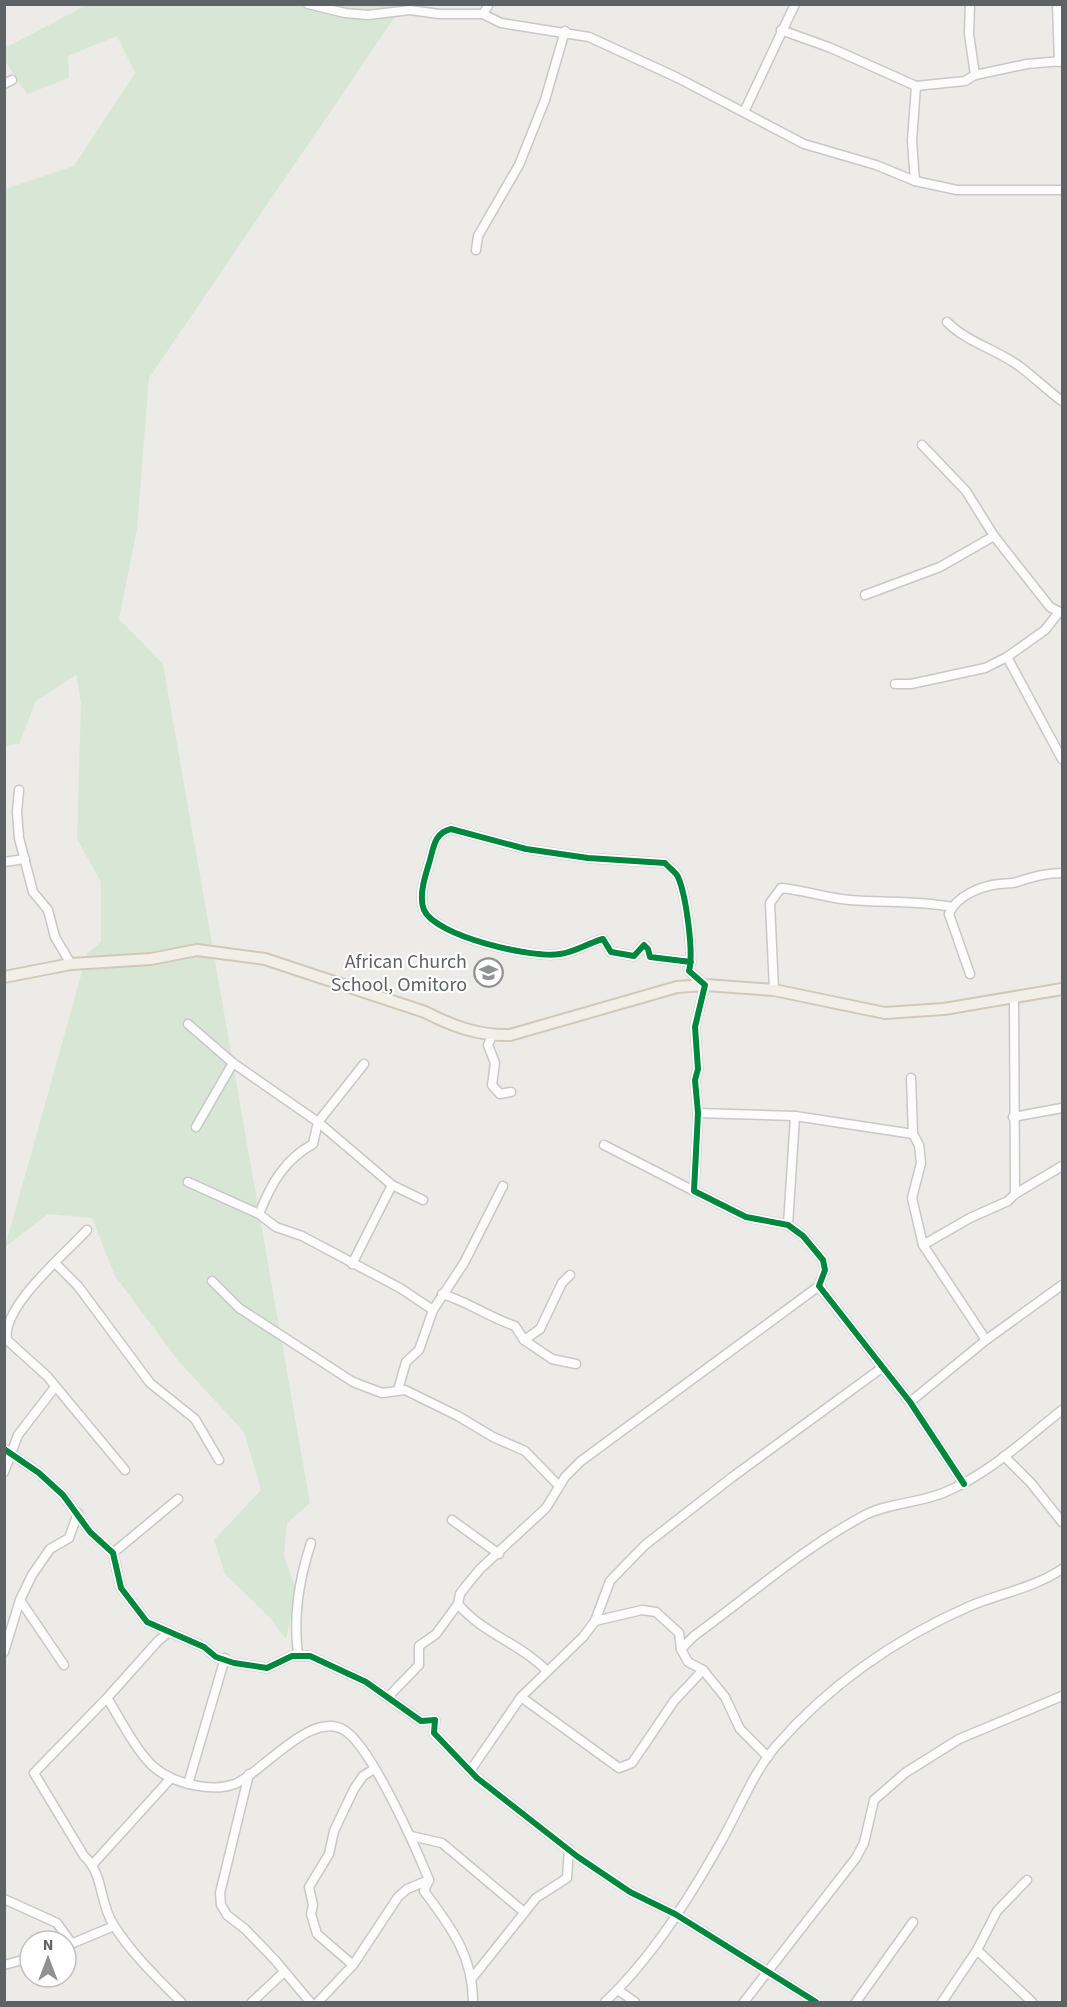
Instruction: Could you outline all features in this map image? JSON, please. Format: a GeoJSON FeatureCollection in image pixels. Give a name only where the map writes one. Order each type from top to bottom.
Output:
{"type":"FeatureCollection","features":[{"type":"Feature","properties":{"kind":"main road"},"geometry":{"type":"LineString","coordinates":[[4,977],[71,964],[151,958],[197,950],[241,953],[265,958],[425,1011],[447,1023],[492,1035],[510,1035],[677,987],[705,985],[774,990],[885,1013],[944,1009],[1062,989]]}},
{"type":"Feature","properties":{"kind":"street"},"geometry":{"type":"LineString","coordinates":[[308,4],[345,14],[368,15],[410,10],[483,14],[501,23],[565,31],[589,37],[618,49],[744,111],[804,144],[876,165],[915,181],[957,190],[1062,190]]}},
{"type":"Feature","properties":{"kind":"street"},"geometry":{"type":"LineString","coordinates":[[453,4],[456,14]]}},
{"type":"Feature","properties":{"kind":"street"},"geometry":{"type":"LineString","coordinates":[[483,14],[489,4]]}},
{"type":"Feature","properties":{"kind":"street"},"geometry":{"type":"LineString","coordinates":[[744,111],[795,4]]}},
{"type":"Feature","properties":{"kind":"street"},"geometry":{"type":"LineString","coordinates":[[970,4],[969,34],[975,75]]}},
{"type":"Feature","properties":{"kind":"street"},"geometry":{"type":"LineString","coordinates":[[781,30],[831,48],[916,86],[965,81],[975,75],[1027,64],[1061,62],[1057,4]]}},
{"type":"Feature","properties":{"kind":"street"},"geometry":{"type":"LineString","coordinates":[[476,250],[478,236],[519,165],[545,100],[565,31]]}},
{"type":"Feature","properties":{"kind":"street"},"geometry":{"type":"LineString","coordinates":[[915,181],[912,141],[916,86]]}},
{"type":"Feature","properties":{"kind":"street"},"geometry":{"type":"LineString","coordinates":[[947,322],[960,335],[1018,365],[1036,383],[1062,401]]}},
{"type":"Feature","properties":{"kind":"street"},"geometry":{"type":"LineString","coordinates":[[895,684],[911,684],[976,671],[1007,657],[1045,630],[1061,613],[1050,606],[994,536],[966,491],[922,445]]}},
{"type":"Feature","properties":{"kind":"street"},"geometry":{"type":"LineString","coordinates":[[865,595],[940,567],[994,536]]}},
{"type":"Feature","properties":{"kind":"street"},"geometry":{"type":"LineString","coordinates":[[1007,657],[1062,759]]}},
{"type":"Feature","properties":{"kind":"street"},"geometry":{"type":"LineString","coordinates":[[19,790],[17,812],[33,892],[48,910],[55,937],[71,964]]}},
{"type":"Feature","properties":{"kind":"street"},"geometry":{"type":"LineString","coordinates":[[692,962],[650,957],[644,945],[634,956],[612,952],[603,939],[560,954],[509,951],[446,928],[430,919],[423,909],[425,876],[436,839],[443,831],[452,829],[526,849],[588,858],[665,863],[678,876],[691,944],[692,962],[689,971],[705,985],[695,1027],[698,1113],[694,1191]]}},
{"type":"Feature","properties":{"kind":"street"},"geometry":{"type":"LineString","coordinates":[[4,862],[25,859]]}},
{"type":"Feature","properties":{"kind":"street"},"geometry":{"type":"LineString","coordinates":[[970,974],[950,914],[952,907],[969,894],[988,887],[1018,882],[1033,876],[1062,873]]}},
{"type":"Feature","properties":{"kind":"street"},"geometry":{"type":"LineString","coordinates":[[774,990],[770,903],[781,888],[807,890],[848,900],[931,903],[952,907]]}},
{"type":"Feature","properties":{"kind":"street"},"geometry":{"type":"LineString","coordinates":[[1014,998],[1015,1194]]}},
{"type":"Feature","properties":{"kind":"street"},"geometry":{"type":"LineString","coordinates":[[188,1024],[233,1063],[318,1122],[392,1185],[423,1200]]}},
{"type":"Feature","properties":{"kind":"street"},"geometry":{"type":"LineString","coordinates":[[492,1035],[488,1045],[495,1063],[492,1085],[500,1094],[511,1092]]}},
{"type":"Feature","properties":{"kind":"street"},"geometry":{"type":"LineString","coordinates":[[196,1127],[233,1063]]}},
{"type":"Feature","properties":{"kind":"street"},"geometry":{"type":"LineString","coordinates":[[259,1214],[277,1176],[294,1154],[313,1144],[318,1122],[364,1064]]}},
{"type":"Feature","properties":{"kind":"street"},"geometry":{"type":"LineString","coordinates":[[912,1078],[913,1134],[919,1145],[921,1162],[912,1198],[923,1245],[986,1340]]}},
{"type":"Feature","properties":{"kind":"street"},"geometry":{"type":"LineString","coordinates":[[1013,1117],[1062,1108]]}},
{"type":"Feature","properties":{"kind":"street"},"geometry":{"type":"LineString","coordinates":[[698,1113],[795,1116],[913,1134]]}},
{"type":"Feature","properties":{"kind":"street"},"geometry":{"type":"LineString","coordinates":[[788,1225],[795,1116]]}},
{"type":"Feature","properties":{"kind":"street"},"geometry":{"type":"LineString","coordinates":[[388,1696],[419,1665],[419,1646],[436,1634],[458,1604],[460,1594],[480,1569],[499,1554],[546,1508],[559,1486],[573,1469],[617,1432],[819,1286],[825,1270],[823,1260],[815,1247],[788,1225],[746,1217],[603,1145]]}},
{"type":"Feature","properties":{"kind":"street"},"geometry":{"type":"LineString","coordinates":[[923,1245],[970,1218],[1008,1202],[1015,1194],[1062,1166]]}},
{"type":"Feature","properties":{"kind":"street"},"geometry":{"type":"LineString","coordinates":[[188,1182],[259,1214],[276,1227],[302,1236],[400,1287],[433,1311]]}},
{"type":"Feature","properties":{"kind":"street"},"geometry":{"type":"LineString","coordinates":[[352,1264],[392,1185]]}},
{"type":"Feature","properties":{"kind":"street"},"geometry":{"type":"LineString","coordinates":[[398,1390],[406,1362],[419,1350],[433,1311],[464,1263],[503,1186]]}},
{"type":"Feature","properties":{"kind":"street"},"geometry":{"type":"LineString","coordinates":[[87,1230],[27,1291],[14,1311],[6,1335],[7,1340],[25,1353],[125,1470]]}},
{"type":"Feature","properties":{"kind":"street"},"geometry":{"type":"LineString","coordinates":[[56,1264],[78,1286],[150,1383],[195,1419],[219,1460]]}},
{"type":"Feature","properties":{"kind":"street"},"geometry":{"type":"LineString","coordinates":[[524,1340],[540,1329],[562,1283],[570,1275]]}},
{"type":"Feature","properties":{"kind":"street"},"geometry":{"type":"LineString","coordinates":[[212,1281],[239,1308],[353,1382],[382,1393],[398,1390],[426,1400],[493,1437],[525,1451],[559,1486]]}},
{"type":"Feature","properties":{"kind":"street"},"geometry":{"type":"LineString","coordinates":[[819,1286],[910,1402],[964,1484]]}},
{"type":"Feature","properties":{"kind":"street"},"geometry":{"type":"LineString","coordinates":[[910,1402],[986,1340],[1062,1286]]}},
{"type":"Feature","properties":{"kind":"street"},"geometry":{"type":"LineString","coordinates":[[442,1294],[460,1299],[491,1318],[515,1326],[524,1340],[552,1359],[576,1364]]}},
{"type":"Feature","properties":{"kind":"street"},"geometry":{"type":"LineString","coordinates":[[470,1771],[522,1697],[572,1649],[595,1621],[610,1581],[645,1545],[731,1478],[883,1366]]}},
{"type":"Feature","properties":{"kind":"street"},"geometry":{"type":"LineString","coordinates":[[4,1472],[8,1451],[18,1434],[55,1387]]}},
{"type":"Feature","properties":{"kind":"street"},"geometry":{"type":"LineString","coordinates":[[681,1649],[694,1636],[832,1533],[868,1513],[941,1494],[964,1484],[1062,1410]]}},
{"type":"Feature","properties":{"kind":"street"},"geometry":{"type":"LineString","coordinates":[[8,1451],[39,1473],[78,1513],[90,1532],[113,1553],[121,1588],[140,1615],[150,1624],[204,1647],[216,1657],[225,1658],[234,1663],[267,1668],[298,1654],[310,1656],[366,1682],[422,1721],[435,1720],[434,1733],[470,1771],[568,1849],[630,1892],[675,1914],[816,2002]]}},
{"type":"Feature","properties":{"kind":"street"},"geometry":{"type":"LineString","coordinates":[[1004,1456],[1031,1483],[1062,1522]]}},
{"type":"Feature","properties":{"kind":"street"},"geometry":{"type":"LineString","coordinates":[[113,1553],[178,1499]]}},
{"type":"Feature","properties":{"kind":"street"},"geometry":{"type":"LineString","coordinates":[[4,1652],[20,1600],[50,1549],[69,1538],[78,1513]]}},
{"type":"Feature","properties":{"kind":"street"},"geometry":{"type":"LineString","coordinates":[[452,1520],[499,1554]]}},
{"type":"Feature","properties":{"kind":"street"},"geometry":{"type":"LineString","coordinates":[[298,1654],[295,1634],[299,1589],[311,1543]]}},
{"type":"Feature","properties":{"kind":"street"},"geometry":{"type":"LineString","coordinates":[[605,2002],[642,1961],[675,1914],[720,1843],[768,1757],[809,1712],[888,1647],[919,1629],[965,1608],[1060,1574]]}},
{"type":"Feature","properties":{"kind":"street"},"geometry":{"type":"LineString","coordinates":[[20,1600],[64,1665]]}},
{"type":"Feature","properties":{"kind":"street"},"geometry":{"type":"LineString","coordinates":[[458,1604],[477,1622],[524,1650],[547,1671]]}},
{"type":"Feature","properties":{"kind":"street"},"geometry":{"type":"LineString","coordinates":[[601,1606],[610,1619]]}},
{"type":"Feature","properties":{"kind":"street"},"geometry":{"type":"LineString","coordinates":[[595,1621],[642,1610],[656,1612],[679,1633],[681,1649],[688,1662],[703,1670],[725,1697],[740,1729],[768,1757]]}},
{"type":"Feature","properties":{"kind":"street"},"geometry":{"type":"LineString","coordinates":[[150,1624],[158,1641]]}},
{"type":"Feature","properties":{"kind":"street"},"geometry":{"type":"LineString","coordinates":[[168,1633],[34,1773],[84,1856],[93,1864],[104,1907],[114,1926],[181,2002]]}},
{"type":"Feature","properties":{"kind":"street"},"geometry":{"type":"LineString","coordinates":[[188,1784],[225,1658]]}},
{"type":"Feature","properties":{"kind":"street"},"geometry":{"type":"LineString","coordinates":[[522,1697],[619,1768],[632,1763],[674,1701],[703,1670]]}},
{"type":"Feature","properties":{"kind":"street"},"geometry":{"type":"LineString","coordinates":[[744,2002],[770,1972],[856,1858],[864,1843],[874,1800],[905,1773],[959,1739],[1062,1696]]}},
{"type":"Feature","properties":{"kind":"street"},"geometry":{"type":"LineString","coordinates":[[107,1698],[147,1761],[171,1778],[188,1784],[220,1787],[234,1784],[272,1754],[323,1726],[335,1726],[345,1731],[356,1742],[374,1769],[411,1836],[429,1880],[424,1891],[452,1928],[473,1977],[473,2002]]}},
{"type":"Feature","properties":{"kind":"street"},"geometry":{"type":"LineString","coordinates":[[353,1965],[317,1934],[311,1914],[313,1905],[309,1887],[329,1854],[334,1831],[354,1789],[363,1776],[374,1769]]}},
{"type":"Feature","properties":{"kind":"street"},"geometry":{"type":"LineString","coordinates":[[249,1774],[220,1893],[220,1905],[227,1915],[245,1929],[310,2002]]}},
{"type":"Feature","properties":{"kind":"street"},"geometry":{"type":"LineString","coordinates":[[93,1864],[171,1778]]}},
{"type":"Feature","properties":{"kind":"street"},"geometry":{"type":"LineString","coordinates":[[411,1836],[442,1844],[524,1912]]}},
{"type":"Feature","properties":{"kind":"street"},"geometry":{"type":"LineString","coordinates":[[473,1977],[536,1898],[567,1878],[568,1849]]}},
{"type":"Feature","properties":{"kind":"street"},"geometry":{"type":"LineString","coordinates":[[318,2002],[353,1965],[398,1897],[407,1888],[429,1880]]}},
{"type":"Feature","properties":{"kind":"street"},"geometry":{"type":"LineString","coordinates":[[942,2002],[977,1950],[997,1911],[1027,1880]]}},
{"type":"Feature","properties":{"kind":"street"},"geometry":{"type":"LineString","coordinates":[[4,1899],[57,1923],[60,1929]]}},
{"type":"Feature","properties":{"kind":"street"},"geometry":{"type":"LineString","coordinates":[[856,2002],[913,1922]]}},
{"type":"Feature","properties":{"kind":"street"},"geometry":{"type":"LineString","coordinates":[[78,1941],[114,1926]]}},
{"type":"Feature","properties":{"kind":"street"},"geometry":{"type":"LineString","coordinates":[[977,1950],[1032,2002]]}},
{"type":"Feature","properties":{"kind":"street"},"geometry":{"type":"LineString","coordinates":[[252,2002],[284,1972]]}},
{"type":"Feature","properties":{"kind":"street"},"geometry":{"type":"LineString","coordinates":[[618,1990],[635,2002]]}},
{"type":"Feature","properties":{"kind":"green space"},"geometry":{"type":"Polygon","coordinates":[[[87,5],[403,5],[149,378],[137,529],[119,619],[163,664],[310,1503],[287,1523],[284,1556],[297,1592],[286,1639],[270,1618],[225,1574],[214,1540],[261,1490],[244,1432],[180,1363],[115,1276],[92,1218],[48,1214],[5,1247],[87,954],[101,942],[101,882],[77,839],[81,703],[76,675],[36,701],[19,744],[5,746],[5,189],[74,166],[135,73],[117,36],[68,56],[69,78],[27,94],[5,61],[5,48],[87,5]]]}},
{"type":"Feature","properties":{"kind":"cycle path"},"geometry":{"type":"LineString","coordinates":[[691,962],[650,957],[644,945],[634,956],[611,952],[603,939],[560,954],[529,953],[486,944],[446,929],[432,920],[422,904],[423,885],[436,840],[442,833],[451,829],[526,849],[588,858],[665,863],[676,873],[684,897],[688,924],[691,951],[690,963],[689,971],[705,985],[695,1027],[698,1069],[695,1080],[698,1113],[694,1191],[746,1217],[788,1225],[803,1236],[823,1260],[825,1270],[819,1286],[910,1402],[964,1484]]}},
{"type":"Feature","properties":{"kind":"cycle path"},"geometry":{"type":"LineString","coordinates":[[4,1449],[39,1473],[63,1495],[90,1532],[113,1553],[121,1588],[147,1622],[204,1647],[216,1657],[234,1663],[267,1668],[292,1656],[310,1656],[366,1682],[421,1721],[435,1720],[434,1733],[477,1778],[578,1857],[630,1892],[675,1914],[816,2002]]}},
{"type":"Feature","properties":{"kind":"place","name":"African Church School, Omitoro"},"geometry":{"type":"Point","coordinates":[488,973]}}]}
